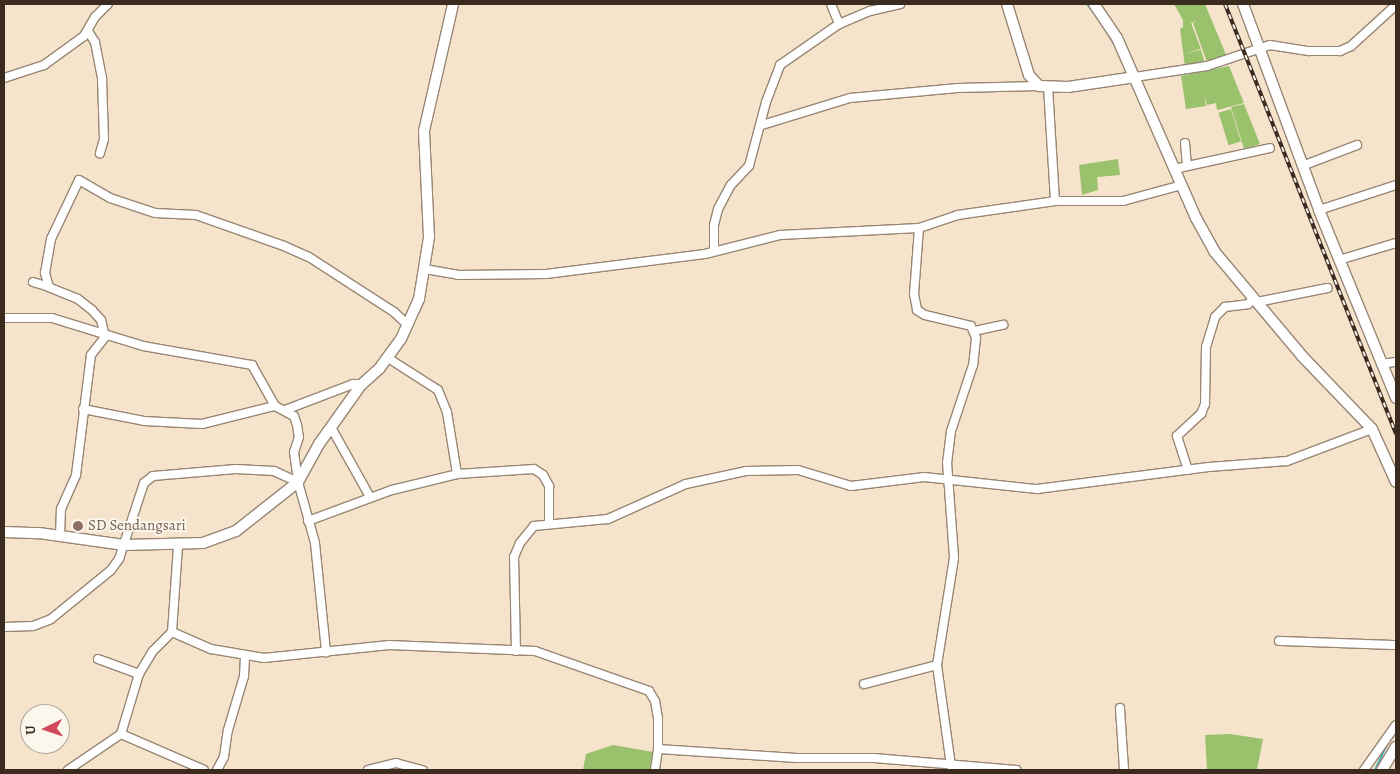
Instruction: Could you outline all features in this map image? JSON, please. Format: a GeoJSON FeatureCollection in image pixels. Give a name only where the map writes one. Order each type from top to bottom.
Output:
{"type":"FeatureCollection","features":[{"type":"Feature","properties":{"kind":"street"},"geometry":{"type":"LineString","coordinates":[[4,78],[44,65],[88,31],[95,17],[108,4]]}},
{"type":"Feature","properties":{"kind":"street"},"geometry":{"type":"LineString","coordinates":[[4,532],[60,536],[124,545],[178,546],[203,543],[236,531],[298,482],[319,444],[332,429],[362,384],[388,358],[408,325],[419,300],[429,237],[424,130],[453,4]]}},
{"type":"Feature","properties":{"kind":"street"},"geometry":{"type":"LineString","coordinates":[[831,4],[839,24]]}},
{"type":"Feature","properties":{"kind":"street"},"geometry":{"type":"LineString","coordinates":[[714,251],[714,225],[718,209],[731,185],[749,166],[762,125],[766,102],[780,65],[839,24],[870,11],[900,4]]}},
{"type":"Feature","properties":{"kind":"street"},"geometry":{"type":"LineString","coordinates":[[1007,4],[1029,75],[1044,87],[1055,201]]}},
{"type":"Feature","properties":{"kind":"street"},"geometry":{"type":"LineString","coordinates":[[1094,4],[1117,38],[1130,78],[1174,169],[1179,186],[1214,251],[1253,300],[1302,356],[1371,430],[1396,482]]}},
{"type":"Feature","properties":{"kind":"street"},"geometry":{"type":"LineString","coordinates":[[1243,4],[1261,47],[1319,210],[1396,398]]}},
{"type":"Feature","properties":{"kind":"street"},"geometry":{"type":"LineString","coordinates":[[762,125],[850,98],[958,88],[1044,87],[1130,78],[1207,66],[1232,60],[1261,47],[1282,45],[1309,51],[1340,51],[1350,46],[1396,5]]}},
{"type":"Feature","properties":{"kind":"street"},"geometry":{"type":"LineString","coordinates":[[88,31],[95,42],[102,79],[104,140],[100,153]]}},
{"type":"Feature","properties":{"kind":"street"},"geometry":{"type":"LineString","coordinates":[[1185,143],[1187,165]]}},
{"type":"Feature","properties":{"kind":"street"},"geometry":{"type":"LineString","coordinates":[[1302,166],[1357,146]]}},
{"type":"Feature","properties":{"kind":"street"},"geometry":{"type":"LineString","coordinates":[[1174,169],[1270,148]]}},
{"type":"Feature","properties":{"kind":"street"},"geometry":{"type":"LineString","coordinates":[[49,288],[45,263],[51,238],[76,184],[82,179],[100,192],[121,202],[154,213],[196,215],[284,246],[308,257],[394,312],[408,325]]}},
{"type":"Feature","properties":{"kind":"street"},"geometry":{"type":"LineString","coordinates":[[1319,210],[1396,185]]}},
{"type":"Feature","properties":{"kind":"street"},"geometry":{"type":"LineString","coordinates":[[425,269],[458,274],[546,274],[714,251],[780,235],[918,228],[958,215],[1055,201],[1123,201],[1179,186]]}},
{"type":"Feature","properties":{"kind":"street"},"geometry":{"type":"LineString","coordinates":[[918,228],[914,294],[917,310],[925,315],[971,326],[974,331],[973,365],[951,430],[948,480],[953,570],[937,666],[956,768]]}},
{"type":"Feature","properties":{"kind":"street"},"geometry":{"type":"LineString","coordinates":[[1339,260],[1396,243]]}},
{"type":"Feature","properties":{"kind":"street"},"geometry":{"type":"LineString","coordinates":[[33,282],[84,302],[100,320],[105,336]]}},
{"type":"Feature","properties":{"kind":"street"},"geometry":{"type":"LineString","coordinates":[[1188,470],[1177,436],[1201,414],[1205,404],[1206,346],[1215,317],[1225,307],[1253,300],[1328,288]]}},
{"type":"Feature","properties":{"kind":"street"},"geometry":{"type":"LineString","coordinates":[[4,318],[52,318],[105,336],[176,354],[252,365],[275,406]]}},
{"type":"Feature","properties":{"kind":"street"},"geometry":{"type":"LineString","coordinates":[[974,331],[1003,325]]}},
{"type":"Feature","properties":{"kind":"street"},"geometry":{"type":"LineString","coordinates":[[60,536],[61,509],[76,475],[91,355],[105,336]]}},
{"type":"Feature","properties":{"kind":"street"},"geometry":{"type":"LineString","coordinates":[[388,358],[438,390],[447,412],[457,474]]}},
{"type":"Feature","properties":{"kind":"street"},"geometry":{"type":"LineString","coordinates":[[1382,364],[1396,362]]}},
{"type":"Feature","properties":{"kind":"street"},"geometry":{"type":"LineString","coordinates":[[285,410],[357,383],[362,384]]}},
{"type":"Feature","properties":{"kind":"street"},"geometry":{"type":"LineString","coordinates":[[84,409],[144,421],[202,424],[275,406],[294,416],[299,438],[294,452],[298,482],[318,561],[326,652]]}},
{"type":"Feature","properties":{"kind":"street"},"geometry":{"type":"LineString","coordinates":[[332,429],[370,497]]}},
{"type":"Feature","properties":{"kind":"street"},"geometry":{"type":"LineString","coordinates":[[516,651],[514,557],[520,543],[534,526],[549,522],[608,519],[686,484],[746,472],[798,470],[851,486],[903,478],[948,480],[1037,489],[1188,470],[1287,461],[1371,430]]}},
{"type":"Feature","properties":{"kind":"street"},"geometry":{"type":"LineString","coordinates":[[4,627],[33,626],[51,619],[111,570],[124,545],[144,483],[153,476],[236,469],[274,471],[298,482]]}},
{"type":"Feature","properties":{"kind":"street"},"geometry":{"type":"LineString","coordinates":[[308,521],[370,497],[457,474],[534,469],[543,475],[549,486],[549,522]]}},
{"type":"Feature","properties":{"kind":"street"},"geometry":{"type":"LineString","coordinates":[[68,770],[121,734],[139,674],[153,650],[172,632],[178,546]]}},
{"type":"Feature","properties":{"kind":"street"},"geometry":{"type":"LineString","coordinates":[[172,632],[211,649],[264,658],[389,646],[535,651],[650,691],[656,701],[658,718],[658,749],[655,770]]}},
{"type":"Feature","properties":{"kind":"street"},"geometry":{"type":"LineString","coordinates":[[1279,641],[1396,645]]}},
{"type":"Feature","properties":{"kind":"street"},"geometry":{"type":"LineString","coordinates":[[217,770],[224,757],[228,730],[244,676],[245,655]]}},
{"type":"Feature","properties":{"kind":"street"},"geometry":{"type":"LineString","coordinates":[[98,659],[139,674]]}},
{"type":"Feature","properties":{"kind":"street"},"geometry":{"type":"LineString","coordinates":[[864,684],[937,666]]}},
{"type":"Feature","properties":{"kind":"street"},"geometry":{"type":"LineString","coordinates":[[1120,708],[1124,770]]}},
{"type":"Feature","properties":{"kind":"street"},"geometry":{"type":"LineString","coordinates":[[1364,770],[1396,725]]}},
{"type":"Feature","properties":{"kind":"street"},"geometry":{"type":"LineString","coordinates":[[121,734],[204,770]]}},
{"type":"Feature","properties":{"kind":"street"},"geometry":{"type":"LineString","coordinates":[[1377,770],[1382,770],[1396,747]]}},
{"type":"Feature","properties":{"kind":"street"},"geometry":{"type":"LineString","coordinates":[[658,749],[797,758],[874,758],[956,768],[1016,770]]}},
{"type":"Feature","properties":{"kind":"street"},"geometry":{"type":"LineString","coordinates":[[368,770],[396,763],[423,770]]}},
{"type":"Feature","properties":{"kind":"green space"},"geometry":{"type":"Polygon","coordinates":[[[1174,4],[1205,4],[1227,57],[1207,62],[1193,23],[1197,20],[1191,23],[1201,49],[1184,54],[1201,50],[1205,63],[1185,67],[1180,29],[1183,27],[1183,20],[1174,4]]]}},
{"type":"Feature","properties":{"kind":"green space"},"geometry":{"type":"Polygon","coordinates":[[[1229,66],[1244,103],[1217,110],[1216,103],[1207,105],[1204,95],[1206,106],[1186,109],[1181,76],[1229,66]]]}},
{"type":"Feature","properties":{"kind":"green space"},"geometry":{"type":"Polygon","coordinates":[[[1244,104],[1260,144],[1244,149],[1231,107],[1244,104]]]}},
{"type":"Feature","properties":{"kind":"green space"},"geometry":{"type":"Polygon","coordinates":[[[1231,109],[1241,142],[1229,145],[1219,113],[1231,109]]]}},
{"type":"Feature","properties":{"kind":"green space"},"geometry":{"type":"Polygon","coordinates":[[[1118,159],[1120,175],[1097,177],[1098,190],[1082,195],[1079,165],[1118,159]]]}},
{"type":"Feature","properties":{"kind":"green space"},"geometry":{"type":"Polygon","coordinates":[[[1230,734],[1263,739],[1257,770],[1207,770],[1205,735],[1230,734]]]}},
{"type":"Feature","properties":{"kind":"green space"},"geometry":{"type":"Polygon","coordinates":[[[613,745],[653,752],[650,770],[583,770],[586,754],[613,745]]]}},
{"type":"Feature","properties":{"kind":"waterway"},"geometry":{"type":"LineString","coordinates":[[1087,4],[1093,12]]}},
{"type":"Feature","properties":{"kind":"waterway"},"geometry":{"type":"LineString","coordinates":[[1106,30],[1118,52]]}},
{"type":"Feature","properties":{"kind":"waterway"},"geometry":{"type":"LineString","coordinates":[[1375,770],[1389,740]]}},
{"type":"Feature","properties":{"kind":"railway"},"geometry":{"type":"LineString","coordinates":[[1225,4],[1396,434]]}},
{"type":"Feature","properties":{"kind":"place","name":"SD Sendangsari"},"geometry":{"type":"Point","coordinates":[78,526]}}]}
